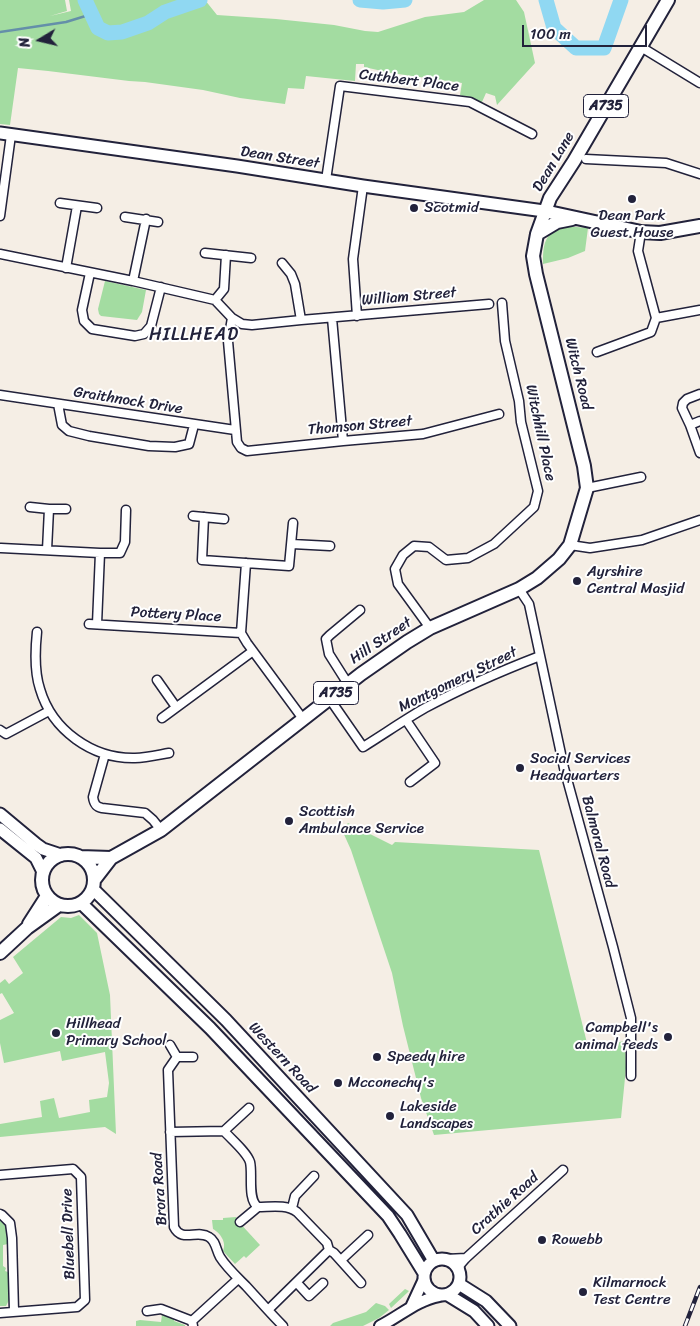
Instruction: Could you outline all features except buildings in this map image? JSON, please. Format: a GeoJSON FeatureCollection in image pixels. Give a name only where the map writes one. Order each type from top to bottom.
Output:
{"type":"FeatureCollection","features":[{"type":"Feature","properties":{"kind":"main road","name":"Dean Lane"},"geometry":{"type":"LineString","coordinates":[[544,211],[668,0]]}},
{"type":"Feature","properties":{"kind":"main road","name":"Dean Street"},"geometry":{"type":"LineString","coordinates":[[5,134],[544,211]]}},
{"type":"Feature","properties":{"kind":"main road"},"geometry":{"type":"LineString","coordinates":[[544,211],[641,232],[660,233],[700,226]]}},
{"type":"Feature","properties":{"kind":"main road","name":"Witch Road"},"geometry":{"type":"LineString","coordinates":[[544,211],[533,256],[584,466],[587,488],[570,545]]}},
{"type":"Feature","properties":{"kind":"main road"},"geometry":{"type":"LineString","coordinates":[[537,234],[557,222],[577,218]]}},
{"type":"Feature","properties":{"kind":"main road","name":"Hill Street"},"geometry":{"type":"LineString","coordinates":[[94,885],[111,858],[161,830],[348,684],[430,628],[537,578],[559,559],[570,545]]}},
{"type":"Feature","properties":{"kind":"main road"},"geometry":{"type":"LineString","coordinates":[[0,814],[43,849],[60,855]]}},
{"type":"Feature","properties":{"kind":"main road"},"geometry":{"type":"LineString","coordinates":[[0,829],[36,858],[44,872]]}},
{"type":"Feature","properties":{"kind":"main road"},"geometry":{"type":"LineString","coordinates":[[81,903],[63,906],[53,902],[47,896],[42,884],[46,866],[52,859],[60,855],[70,854],[80,857],[111,858]]}},
{"type":"Feature","properties":{"kind":"main road"},"geometry":{"type":"LineString","coordinates":[[80,857],[87,862],[93,871],[94,885]]}},
{"type":"Feature","properties":{"kind":"main road","name":"A735"},"geometry":{"type":"LineString","coordinates":[[81,903],[88,897],[94,885]]}},
{"type":"Feature","properties":{"kind":"main road","name":"Western Road"},"geometry":{"type":"LineString","coordinates":[[94,885],[226,1020],[408,1215],[440,1260],[451,1262],[459,1271]]}},
{"type":"Feature","properties":{"kind":"main road"},"geometry":{"type":"LineString","coordinates":[[26,928],[47,896]]}},
{"type":"Feature","properties":{"kind":"main road","name":"Western Road"},"geometry":{"type":"LineString","coordinates":[[81,903],[210,1028],[388,1216],[424,1276],[428,1290],[433,1294],[443,1295],[474,1311],[488,1326]]}},
{"type":"Feature","properties":{"kind":"main road"},"geometry":{"type":"LineString","coordinates":[[0,953],[26,928],[59,905]]}},
{"type":"Feature","properties":{"kind":"main road"},"geometry":{"type":"LineString","coordinates":[[331,1156],[342,1144]]}},
{"type":"Feature","properties":{"kind":"main road"},"geometry":{"type":"LineString","coordinates":[[424,1276],[430,1264],[440,1260]]}},
{"type":"Feature","properties":{"kind":"main road"},"geometry":{"type":"LineString","coordinates":[[443,1295],[453,1292],[459,1284],[459,1271]]}},
{"type":"Feature","properties":{"kind":"main road"},"geometry":{"type":"LineString","coordinates":[[459,1284],[486,1301],[510,1326]]}},
{"type":"Feature","properties":{"kind":"street"},"geometry":{"type":"LineString","coordinates":[[641,47],[698,82],[700,71]]}},
{"type":"Feature","properties":{"kind":"street","name":"Cuthbert Place"},"geometry":{"type":"LineString","coordinates":[[326,180],[340,86],[470,102],[532,134]]}},
{"type":"Feature","properties":{"kind":"street"},"geometry":{"type":"LineString","coordinates":[[0,216],[5,134]]}},
{"type":"Feature","properties":{"kind":"street"},"geometry":{"type":"LineString","coordinates":[[586,159],[666,163],[700,174]]}},
{"type":"Feature","properties":{"kind":"street"},"geometry":{"type":"LineString","coordinates":[[358,316],[353,259],[363,186]]}},
{"type":"Feature","properties":{"kind":"street"},"geometry":{"type":"LineString","coordinates":[[60,203],[97,208]]}},
{"type":"Feature","properties":{"kind":"street"},"geometry":{"type":"LineString","coordinates":[[66,268],[77,206]]}},
{"type":"Feature","properties":{"kind":"street"},"geometry":{"type":"LineString","coordinates":[[125,216],[158,222]]}},
{"type":"Feature","properties":{"kind":"street"},"geometry":{"type":"LineString","coordinates":[[133,281],[146,219]]}},
{"type":"Feature","properties":{"kind":"street"},"geometry":{"type":"LineString","coordinates":[[596,352],[651,332],[656,318],[638,251],[641,232]]}},
{"type":"Feature","properties":{"kind":"street"},"geometry":{"type":"LineString","coordinates":[[205,253],[251,258]]}},
{"type":"Feature","properties":{"kind":"street"},"geometry":{"type":"LineString","coordinates":[[0,254],[216,300],[232,318],[228,341],[235,430]]}},
{"type":"Feature","properties":{"kind":"street"},"geometry":{"type":"LineString","coordinates":[[216,300],[224,289],[226,255]]}},
{"type":"Feature","properties":{"kind":"street"},"geometry":{"type":"LineString","coordinates":[[282,263],[295,284],[301,320]]}},
{"type":"Feature","properties":{"kind":"street"},"geometry":{"type":"LineString","coordinates":[[90,273],[82,310],[84,321],[92,329],[135,336],[144,334],[151,326],[161,287]]}},
{"type":"Feature","properties":{"kind":"street","name":"Witchhill Place"},"geometry":{"type":"LineString","coordinates":[[430,628],[398,584],[395,569],[403,555],[414,546],[429,547],[446,560],[468,558],[494,544],[534,508],[538,491],[521,422],[520,401],[506,341],[502,303]]}},
{"type":"Feature","properties":{"kind":"street","name":"William Street"},"geometry":{"type":"LineString","coordinates":[[232,318],[242,324],[252,325],[488,304]]}},
{"type":"Feature","properties":{"kind":"street"},"geometry":{"type":"LineString","coordinates":[[656,318],[700,310]]}},
{"type":"Feature","properties":{"kind":"street"},"geometry":{"type":"LineString","coordinates":[[332,318],[343,441]]}},
{"type":"Feature","properties":{"kind":"street"},"geometry":{"type":"LineString","coordinates":[[700,394],[687,399],[683,403],[682,408],[700,453]]}},
{"type":"Feature","properties":{"kind":"street","name":"Graithnock Drive"},"geometry":{"type":"LineString","coordinates":[[0,395],[235,430]]}},
{"type":"Feature","properties":{"kind":"street","name":"Graithnock Drive"},"geometry":{"type":"LineString","coordinates":[[58,404],[62,425],[69,431],[149,446],[175,447],[189,444],[194,424]]}},
{"type":"Feature","properties":{"kind":"street","name":"Thomson Street"},"geometry":{"type":"LineString","coordinates":[[235,430],[236,442],[247,451],[423,434],[499,414]]}},
{"type":"Feature","properties":{"kind":"street"},"geometry":{"type":"LineString","coordinates":[[690,425],[700,421]]}},
{"type":"Feature","properties":{"kind":"street"},"geometry":{"type":"LineString","coordinates":[[587,488],[641,477]]}},
{"type":"Feature","properties":{"kind":"street"},"geometry":{"type":"LineString","coordinates":[[30,507],[66,509]]}},
{"type":"Feature","properties":{"kind":"street"},"geometry":{"type":"LineString","coordinates":[[47,550],[49,509]]}},
{"type":"Feature","properties":{"kind":"street"},"geometry":{"type":"LineString","coordinates":[[1,548],[100,554],[120,553],[125,542],[126,510]]}},
{"type":"Feature","properties":{"kind":"street"},"geometry":{"type":"LineString","coordinates":[[193,516],[224,519]]}},
{"type":"Feature","properties":{"kind":"street"},"geometry":{"type":"LineString","coordinates":[[204,517],[202,560],[289,566],[293,523]]}},
{"type":"Feature","properties":{"kind":"street"},"geometry":{"type":"LineString","coordinates":[[570,545],[590,548],[642,540],[700,520]]}},
{"type":"Feature","properties":{"kind":"street"},"geometry":{"type":"LineString","coordinates":[[292,544],[330,546]]}},
{"type":"Feature","properties":{"kind":"street","name":"Pottery Place"},"geometry":{"type":"LineString","coordinates":[[100,554],[93,624],[241,633]]}},
{"type":"Feature","properties":{"kind":"street"},"geometry":{"type":"LineString","coordinates":[[246,563],[241,633],[303,719]]}},
{"type":"Feature","properties":{"kind":"street","name":"Balmoral Road"},"geometry":{"type":"LineString","coordinates":[[519,588],[529,604],[564,768],[631,1018],[632,1076]]}},
{"type":"Feature","properties":{"kind":"street"},"geometry":{"type":"LineString","coordinates":[[348,684],[329,654],[326,639],[360,610]]}},
{"type":"Feature","properties":{"kind":"street"},"geometry":{"type":"LineString","coordinates":[[37,632],[35,654],[40,689],[49,711],[63,728],[90,748],[117,757],[133,759],[169,753]]}},
{"type":"Feature","properties":{"kind":"street"},"geometry":{"type":"LineString","coordinates":[[162,718],[253,651]]}},
{"type":"Feature","properties":{"kind":"street","name":"Montgomery Street"},"geometry":{"type":"LineString","coordinates":[[329,698],[363,747],[424,709],[466,687],[540,656]]}},
{"type":"Feature","properties":{"kind":"street"},"geometry":{"type":"LineString","coordinates":[[156,680],[176,707]]}},
{"type":"Feature","properties":{"kind":"street"},"geometry":{"type":"LineString","coordinates":[[0,730],[6,734],[49,711]]}},
{"type":"Feature","properties":{"kind":"street"},"geometry":{"type":"LineString","coordinates":[[406,720],[435,763],[410,782]]}},
{"type":"Feature","properties":{"kind":"street"},"geometry":{"type":"LineString","coordinates":[[105,754],[93,798],[94,804],[102,808],[145,813],[161,830]]}},
{"type":"Feature","properties":{"kind":"street"},"geometry":{"type":"LineString","coordinates":[[170,1045],[177,1057],[192,1057]]}},
{"type":"Feature","properties":{"kind":"street","name":"Brora Road"},"geometry":{"type":"LineString","coordinates":[[177,1057],[168,1070],[174,1227],[176,1232],[183,1235],[209,1237],[214,1243],[219,1256],[283,1326]]}},
{"type":"Feature","properties":{"kind":"street"},"geometry":{"type":"LineString","coordinates":[[170,1132],[224,1131],[250,1108]]}},
{"type":"Feature","properties":{"kind":"street"},"geometry":{"type":"LineString","coordinates":[[224,1131],[248,1157],[251,1164],[252,1199],[255,1206],[292,1208],[327,1243],[329,1250],[341,1260],[361,1283]]}},
{"type":"Feature","properties":{"kind":"street","name":"Bluebell Drive"},"geometry":{"type":"LineString","coordinates":[[0,1175],[73,1169],[81,1177],[85,1300],[77,1307],[0,1313]]}},
{"type":"Feature","properties":{"kind":"street","name":"Crathie Road"},"geometry":{"type":"LineString","coordinates":[[459,1271],[460,1265],[466,1258],[563,1170]]}},
{"type":"Feature","properties":{"kind":"street"},"geometry":{"type":"LineString","coordinates":[[292,1208],[294,1196],[314,1176]]}},
{"type":"Feature","properties":{"kind":"street"},"geometry":{"type":"LineString","coordinates":[[240,1222],[258,1207]]}},
{"type":"Feature","properties":{"kind":"street"},"geometry":{"type":"LineString","coordinates":[[0,1214],[10,1224],[14,1311]]}},
{"type":"Feature","properties":{"kind":"street"},"geometry":{"type":"LineString","coordinates":[[341,1260],[368,1235]]}},
{"type":"Feature","properties":{"kind":"street"},"geometry":{"type":"LineString","coordinates":[[268,1310],[329,1250]]}},
{"type":"Feature","properties":{"kind":"street"},"geometry":{"type":"LineString","coordinates":[[440,1260],[466,1258]]}},
{"type":"Feature","properties":{"kind":"street"},"geometry":{"type":"LineString","coordinates":[[410,1307],[424,1276]]}},
{"type":"Feature","properties":{"kind":"street"},"geometry":{"type":"LineString","coordinates":[[146,1310],[161,1310],[193,1323],[238,1278]]}},
{"type":"Feature","properties":{"kind":"street"},"geometry":{"type":"LineString","coordinates":[[297,1283],[309,1296],[324,1282]]}},
{"type":"Feature","properties":{"kind":"street"},"geometry":{"type":"LineString","coordinates":[[380,1326],[410,1307],[432,1297],[443,1295]]}},
{"type":"Feature","properties":{"kind":"green space"},"geometry":{"type":"Polygon","coordinates":[[[0,0],[65,0],[67,11],[50,16],[71,11],[69,0],[205,0],[217,15],[334,25],[378,32],[425,17],[464,12],[484,0],[516,0],[524,12],[535,63],[497,105],[495,96],[486,93],[482,102],[477,102],[460,95],[462,83],[391,73],[364,67],[364,64],[356,64],[355,81],[306,76],[304,89],[288,88],[285,104],[145,82],[18,68],[10,125],[0,124],[0,0]]]}},
{"type":"Feature","properties":{"kind":"green space"},"geometry":{"type":"Polygon","coordinates":[[[565,226],[588,228],[585,251],[568,258],[543,264],[543,251],[546,240],[553,232],[565,226]]]}},
{"type":"Feature","properties":{"kind":"green space"},"geometry":{"type":"Polygon","coordinates":[[[105,281],[146,290],[142,312],[137,320],[101,316],[99,314],[98,309],[105,281]]]}},
{"type":"Feature","properties":{"kind":"green space"},"geometry":{"type":"Polygon","coordinates":[[[348,823],[392,845],[395,842],[539,850],[588,1047],[625,1041],[626,1068],[621,1118],[434,1135],[421,1098],[392,973],[351,850],[342,830],[348,823]]]}},
{"type":"Feature","properties":{"kind":"green space","name":"Hillhead Primary School"},"geometry":{"type":"Polygon","coordinates":[[[79,915],[97,933],[110,995],[116,1134],[105,1127],[0,1137],[0,1124],[42,1117],[40,1101],[54,1098],[59,1118],[90,1112],[89,1100],[107,1097],[109,1083],[105,1052],[62,1061],[60,1051],[4,1063],[0,1043],[0,1020],[14,1013],[2,993],[0,994],[0,983],[5,979],[9,984],[23,973],[13,957],[61,917],[71,918],[79,915]]]}},
{"type":"Feature","properties":{"kind":"green space"},"geometry":{"type":"Polygon","coordinates":[[[236,1217],[260,1245],[246,1258],[244,1256],[235,1264],[223,1251],[223,1241],[220,1235],[213,1229],[212,1220],[236,1217]]]}},
{"type":"Feature","properties":{"kind":"green space"},"geometry":{"type":"Polygon","coordinates":[[[0,1219],[6,1226],[8,1244],[3,1245],[3,1266],[6,1268],[5,1271],[8,1272],[9,1300],[6,1306],[0,1306],[0,1219]]]}},
{"type":"Feature","properties":{"kind":"green space"},"geometry":{"type":"Polygon","coordinates":[[[405,1289],[409,1291],[391,1308],[389,1304],[405,1289]]]}},
{"type":"Feature","properties":{"kind":"green space"},"geometry":{"type":"Polygon","coordinates":[[[376,1303],[385,1306],[389,1310],[379,1318],[363,1326],[330,1326],[333,1323],[366,1312],[376,1303]]]}},
{"type":"Feature","properties":{"kind":"green space"},"geometry":{"type":"Polygon","coordinates":[[[162,1315],[174,1319],[174,1321],[185,1326],[136,1326],[136,1321],[140,1320],[161,1322],[162,1315]]]}},
{"type":"Feature","properties":{"kind":"waterway"},"geometry":{"type":"LineString","coordinates":[[85,0],[98,28],[108,33],[122,32],[148,23],[165,12],[200,0]]}},
{"type":"Feature","properties":{"kind":"waterway"},"geometry":{"type":"LineString","coordinates":[[360,0],[383,2],[405,0]]}},
{"type":"Feature","properties":{"kind":"waterway"},"geometry":{"type":"LineString","coordinates":[[546,0],[554,28],[576,48],[604,48],[621,0]]}},
{"type":"Feature","properties":{"kind":"waterway"},"geometry":{"type":"LineString","coordinates":[[0,32],[66,22],[92,14]]}},
{"type":"Feature","properties":{"kind":"railway"},"geometry":{"type":"LineString","coordinates":[[685,1326],[700,1287]]}},
{"type":"Feature","properties":{"kind":"place","name":"Dean Park Guest House"},"geometry":{"type":"Point","coordinates":[632,199]}},
{"type":"Feature","properties":{"kind":"place","name":"Scotmid"},"geometry":{"type":"Point","coordinates":[414,208]}},
{"type":"Feature","properties":{"kind":"place","name":"Ayrshire Central Masjid"},"geometry":{"type":"Point","coordinates":[577,581]}},
{"type":"Feature","properties":{"kind":"place","name":"Social Services Headquarters"},"geometry":{"type":"Point","coordinates":[520,768]}},
{"type":"Feature","properties":{"kind":"place","name":"Scottish Ambulance Service"},"geometry":{"type":"Point","coordinates":[289,821]}},
{"type":"Feature","properties":{"kind":"place","name":"Hillhead Primary School"},"geometry":{"type":"Point","coordinates":[56,1033]}},
{"type":"Feature","properties":{"kind":"place","name":"Campbell's animal feeds"},"geometry":{"type":"Point","coordinates":[668,1037]}},
{"type":"Feature","properties":{"kind":"place","name":"Speedy hire"},"geometry":{"type":"Point","coordinates":[377,1057]}},
{"type":"Feature","properties":{"kind":"place","name":"Mcconechy's"},"geometry":{"type":"Point","coordinates":[338,1083]}},
{"type":"Feature","properties":{"kind":"place","name":"Lakeside Landscapes"},"geometry":{"type":"Point","coordinates":[390,1116]}},
{"type":"Feature","properties":{"kind":"place","name":"Rowebb"},"geometry":{"type":"Point","coordinates":[542,1240]}},
{"type":"Feature","properties":{"kind":"place","name":"Kilmarnock Test Centre"},"geometry":{"type":"Point","coordinates":[583,1292]}},
{"type":"Feature","properties":{"kind":"district","name":"HILLHEAD"},"geometry":{"type":"Point","coordinates":[194,335]}}]}
